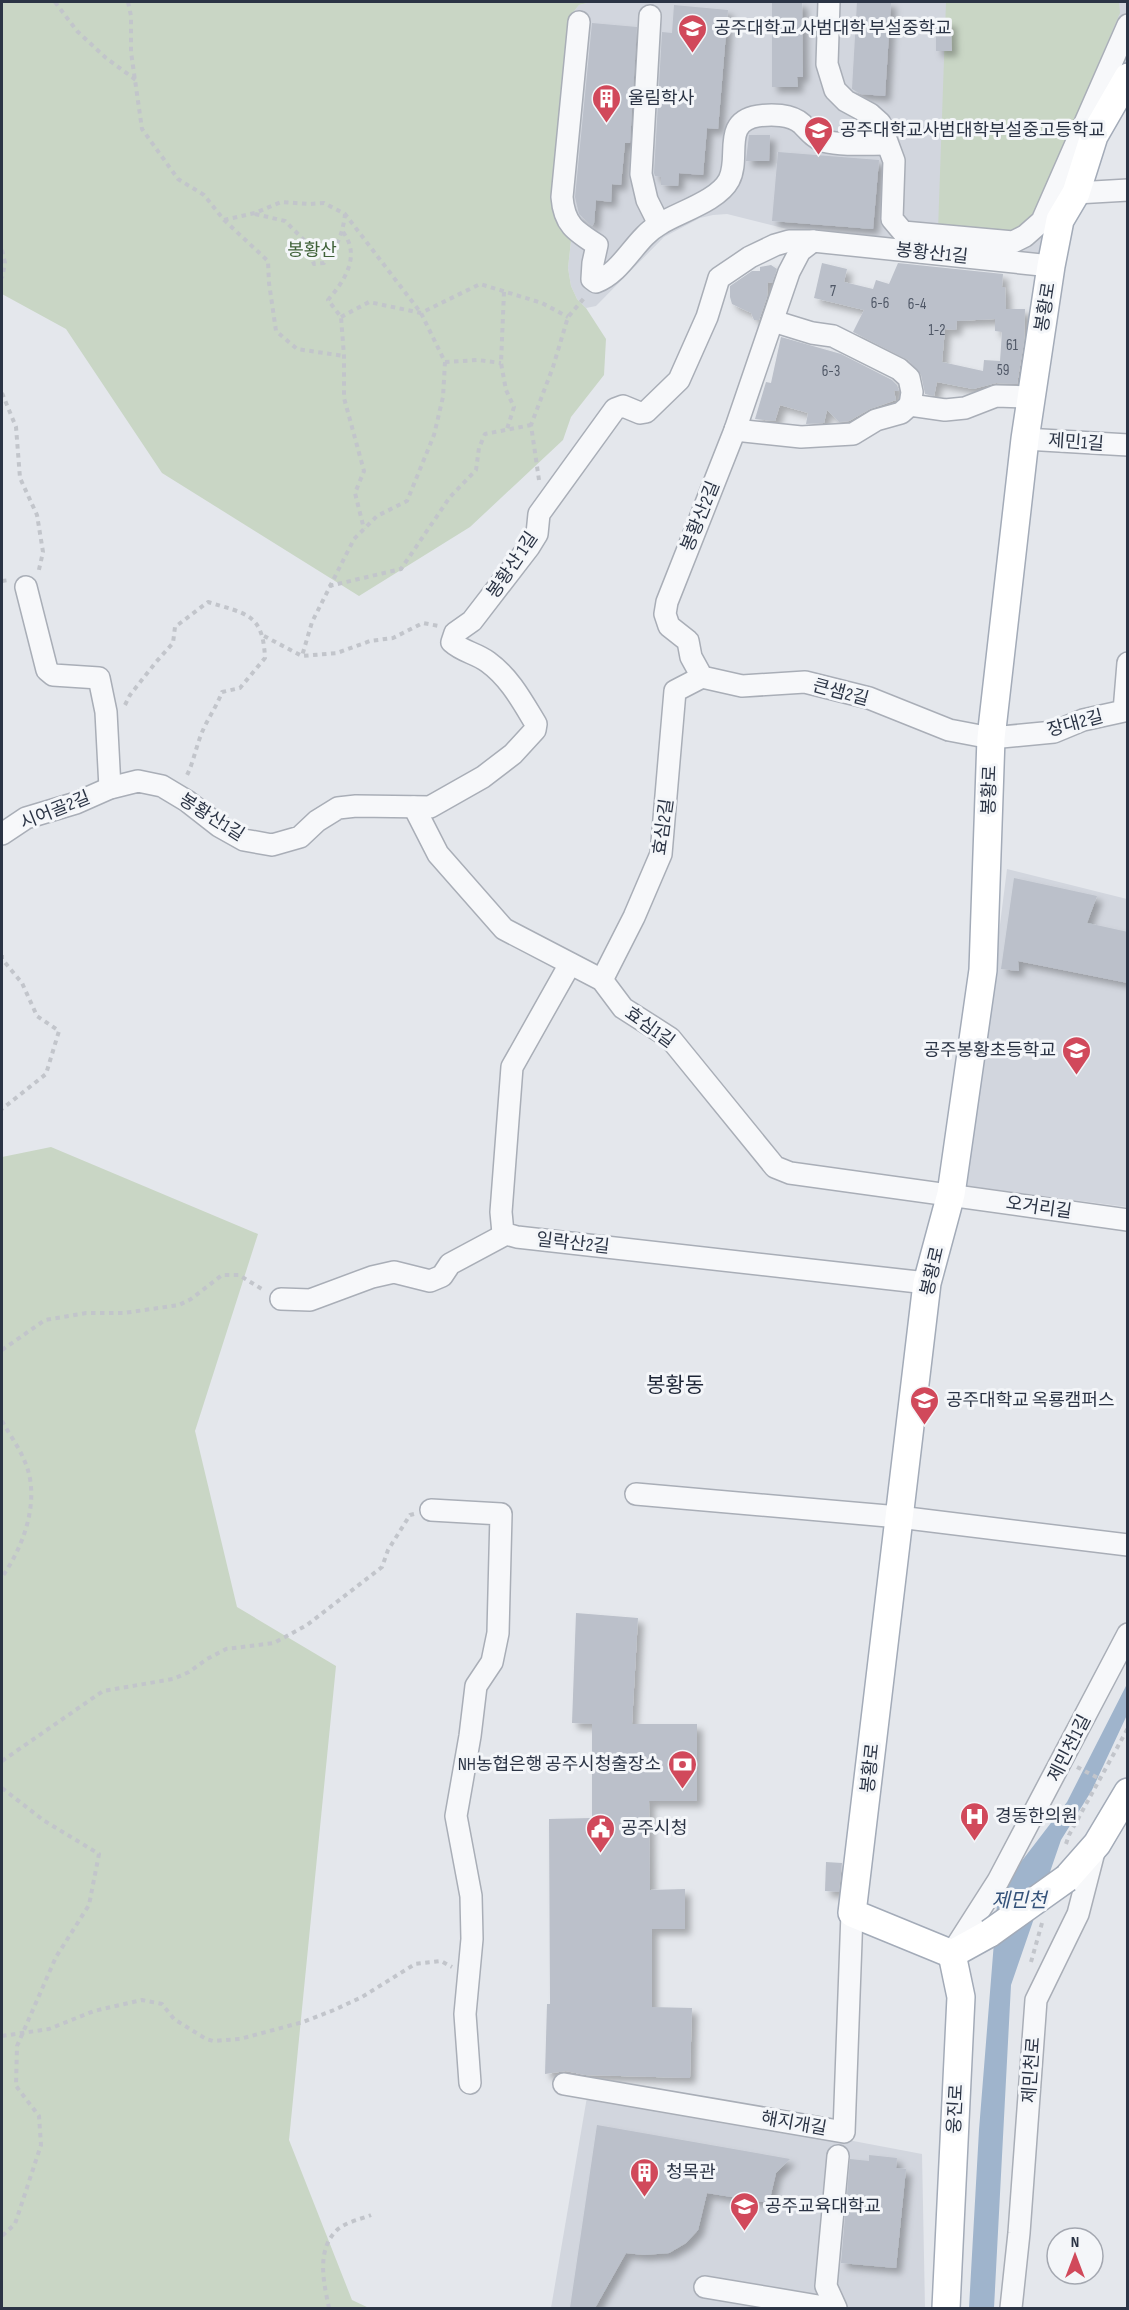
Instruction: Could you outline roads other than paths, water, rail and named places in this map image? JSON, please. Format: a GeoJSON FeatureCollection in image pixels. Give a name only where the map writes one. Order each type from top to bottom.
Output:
{"type":"FeatureCollection","features":[{"type":"Feature","properties":{"kind":"main road","name":"봉황로"},"geometry":{"type":"LineString","coordinates":[[852,1913],[927,1283],[951,1194],[982,970],[991,738],[1031,397],[1060,220],[1076,192],[1094,136],[1128,77]]}},
{"type":"Feature","properties":{"kind":"main road"},"geometry":{"type":"LineString","coordinates":[[852,1913],[952,1954],[990,1933],[1067,1878],[1097,1844],[1128,1792]]}},
{"type":"Feature","properties":{"kind":"main road","name":"웅진로"},"geometry":{"type":"LineString","coordinates":[[946,2308],[961,1997],[952,1954]]}},
{"type":"Feature","properties":{"kind":"street"},"geometry":{"type":"LineString","coordinates":[[830,2],[826,64],[835,90],[846,101],[870,114],[880,123],[894,161],[892,219],[903,232],[1012,242],[1025,236],[1042,221],[1128,25]]}},
{"type":"Feature","properties":{"kind":"street"},"geometry":{"type":"LineString","coordinates":[[650,16],[641,174],[647,200],[659,224]]}},
{"type":"Feature","properties":{"kind":"street"},"geometry":{"type":"LineString","coordinates":[[579,22],[563,210],[574,230],[597,245],[592,279],[596,282],[607,278],[637,243],[659,224],[703,202],[728,182],[735,134],[740,123],[750,117],[776,115],[788,117],[799,122],[821,141],[846,144],[887,144]]}},
{"type":"Feature","properties":{"kind":"street"},"geometry":{"type":"LineString","coordinates":[[1076,192],[1128,190]]}},
{"type":"Feature","properties":{"kind":"street","name":"봉황산 1길"},"geometry":{"type":"LineString","coordinates":[[414,807],[430,807],[483,777],[513,754],[535,730],[536,724],[514,687],[490,663],[480,656],[459,648],[452,642],[455,633],[478,614],[529,547],[537,534],[539,514],[615,409],[623,406],[640,413],[646,412],[679,380],[707,318],[719,278],[750,257],[775,245],[789,241],[813,241]]}},
{"type":"Feature","properties":{"kind":"street","name":"봉황산1길"},"geometry":{"type":"LineString","coordinates":[[813,241],[1052,266]]}},
{"type":"Feature","properties":{"kind":"street","name":"봉황산2길"},"geometry":{"type":"LineString","coordinates":[[702,676],[691,657],[688,641],[669,626],[665,614],[667,602],[735,430],[789,272],[800,251],[813,241]]}},
{"type":"Feature","properties":{"kind":"street"},"geometry":{"type":"LineString","coordinates":[[735,430],[801,438],[853,434],[876,420],[901,413],[910,405],[912,393],[909,378],[899,369],[833,336],[812,333],[773,321]]}},
{"type":"Feature","properties":{"kind":"street"},"geometry":{"type":"LineString","coordinates":[[910,405],[945,410],[965,408],[996,396],[1031,397]]}},
{"type":"Feature","properties":{"kind":"street","name":"제민1길"},"geometry":{"type":"LineString","coordinates":[[1025,439],[1128,445]]}},
{"type":"Feature","properties":{"kind":"street"},"geometry":{"type":"LineString","coordinates":[[26,587],[47,670],[53,675],[99,678],[106,711],[110,788]]}},
{"type":"Feature","properties":{"kind":"street","name":"장대2길"},"geometry":{"type":"LineString","coordinates":[[991,738],[1054,732],[1083,720],[1124,711],[1128,663]]}},
{"type":"Feature","properties":{"kind":"street","name":"큰샘2길"},"geometry":{"type":"LineString","coordinates":[[702,676],[742,686],[805,682],[869,698],[949,730],[991,738]]}},
{"type":"Feature","properties":{"kind":"street","name":"효심2길"},"geometry":{"type":"LineString","coordinates":[[602,980],[634,917],[662,854],[675,691],[702,676]]}},
{"type":"Feature","properties":{"kind":"street","name":"봉황산1길"},"geometry":{"type":"LineString","coordinates":[[110,788],[138,781],[162,786],[219,826],[244,840],[272,845],[300,837],[338,808],[414,807]]}},
{"type":"Feature","properties":{"kind":"street","name":"시어골2길"},"geometry":{"type":"LineString","coordinates":[[2,834],[26,818],[76,803],[110,788]]}},
{"type":"Feature","properties":{"kind":"street","name":"효심1길"},"geometry":{"type":"LineString","coordinates":[[414,807],[438,854],[504,929],[602,980],[622,1008],[655,1027],[681,1050],[774,1167],[790,1173],[951,1194]]}},
{"type":"Feature","properties":{"kind":"street"},"geometry":{"type":"LineString","coordinates":[[281,1299],[310,1300],[372,1277],[394,1272],[430,1281],[442,1276],[450,1264],[506,1234],[503,1233],[501,1212],[513,1067],[570,964]]}},
{"type":"Feature","properties":{"kind":"street","name":"오거리길"},"geometry":{"type":"LineString","coordinates":[[951,1194],[1128,1220]]}},
{"type":"Feature","properties":{"kind":"street","name":"일락산2길"},"geometry":{"type":"LineString","coordinates":[[506,1234],[927,1283]]}},
{"type":"Feature","properties":{"kind":"street"},"geometry":{"type":"LineString","coordinates":[[636,1494],[899,1517],[1120,1544]]}},
{"type":"Feature","properties":{"kind":"street"},"geometry":{"type":"LineString","coordinates":[[431,1510],[501,1514],[498,1633],[492,1662],[476,1686],[456,1816],[471,1896],[472,1939],[465,2014],[470,2083]]}},
{"type":"Feature","properties":{"kind":"street","name":"제민천1길"},"geometry":{"type":"LineString","coordinates":[[952,1954],[998,1881],[1128,1634]]}},
{"type":"Feature","properties":{"kind":"street","name":"제민천로"},"geometry":{"type":"LineString","coordinates":[[1011,2308],[1019,2233],[1036,2000],[1078,1914],[1097,1844]]}},
{"type":"Feature","properties":{"kind":"street","name":"해지개길"},"geometry":{"type":"LineString","coordinates":[[564,2084],[844,2132],[852,1913]]}},
{"type":"Feature","properties":{"kind":"street"},"geometry":{"type":"LineString","coordinates":[[836,2308],[826,2286],[838,2156]]}},
{"type":"Feature","properties":{"kind":"street"},"geometry":{"type":"LineString","coordinates":[[705,2287],[830,2308]]}},
{"type":"Feature","properties":{"kind":"water","name":"제민천"},"geometry":{"type":"Polygon","coordinates":[[[1127,1684],[1127,1715],[1092,1790],[1061,1840],[1011,1985],[994,2308],[969,2308],[979,2130],[998,1892],[1067,1802],[1127,1684]]]}},
{"type":"Feature","properties":{"kind":"place","name":"공주대학교 사범대학 부설중학교"},"geometry":{"type":"Point","coordinates":[693,54]}},
{"type":"Feature","properties":{"kind":"place","name":"울림학사"},"geometry":{"type":"Point","coordinates":[607,124]}},
{"type":"Feature","properties":{"kind":"place","name":"공주대학교사범대학부설중고등학교"},"geometry":{"type":"Point","coordinates":[819,156]}},
{"type":"Feature","properties":{"kind":"place","name":"공주봉황초등학교"},"geometry":{"type":"Point","coordinates":[1077,1076]}},
{"type":"Feature","properties":{"kind":"place","name":"공주대학교 옥룡캠퍼스"},"geometry":{"type":"Point","coordinates":[925,1426]}},
{"type":"Feature","properties":{"kind":"place","name":"NH농협은행 공주시청출장소"},"geometry":{"type":"Point","coordinates":[682,1790]}},
{"type":"Feature","properties":{"kind":"place","name":"경동한의원"},"geometry":{"type":"Point","coordinates":[974,1842]}},
{"type":"Feature","properties":{"kind":"place","name":"공주시청"},"geometry":{"type":"Point","coordinates":[600,1854]}},
{"type":"Feature","properties":{"kind":"place","name":"청목관"},"geometry":{"type":"Point","coordinates":[645,2198]}},
{"type":"Feature","properties":{"kind":"place","name":"공주교육대학교"},"geometry":{"type":"Point","coordinates":[744,2232]}},
{"type":"Feature","properties":{"kind":"district","name":"봉황동"},"geometry":{"type":"Point","coordinates":[675,1385]}},
{"type":"Feature","properties":{"kind":"park label","name":"봉황산"},"geometry":{"type":"Point","coordinates":[312,250]}}]}
